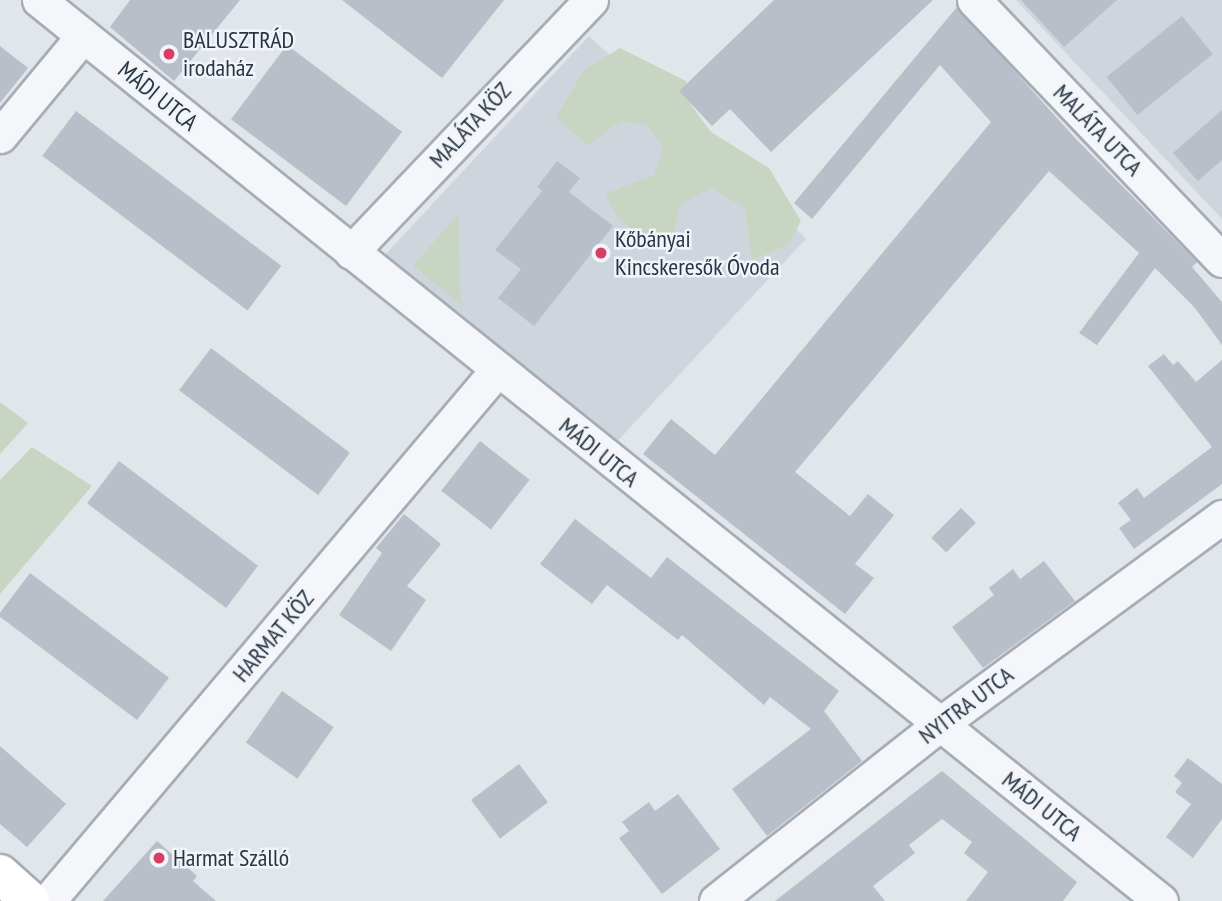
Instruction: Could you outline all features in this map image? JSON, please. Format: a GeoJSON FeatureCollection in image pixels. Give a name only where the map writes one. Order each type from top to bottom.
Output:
{"type":"FeatureCollection","features":[{"type":"Feature","properties":{"kind":"street","name":"MÁDI UTCA"},"geometry":{"type":"LineString","coordinates":[[39,0],[1161,901]]}},
{"type":"Feature","properties":{"kind":"street","name":"MALÁTA KÖZ"},"geometry":{"type":"LineString","coordinates":[[351,252],[591,0]]}},
{"type":"Feature","properties":{"kind":"street","name":"MALÁTA UTCA"},"geometry":{"type":"LineString","coordinates":[[974,0],[1222,260]]}},
{"type":"Feature","properties":{"kind":"street"},"geometry":{"type":"LineString","coordinates":[[0,136],[83,36]]}},
{"type":"Feature","properties":{"kind":"street","name":"HARMAT KÖZ"},"geometry":{"type":"LineString","coordinates":[[48,901],[497,370]]}},
{"type":"Feature","properties":{"kind":"street","name":"NYITRA UTCA"},"geometry":{"type":"LineString","coordinates":[[716,901],[940,724],[1222,517]]}},
{"type":"Feature","properties":{"kind":"street"},"geometry":{"type":"LineString","coordinates":[[0,874],[30,901]]}},
{"type":"Feature","properties":{"kind":"shaded area"},"geometry":{"type":"Polygon","coordinates":[[[1016,0],[1222,0],[1222,219],[1016,0]]]}},
{"type":"Feature","properties":{"kind":"shaded area","name":"Kőbányai Kincskeresők Óvoda"},"geometry":{"type":"Polygon","coordinates":[[[589,36],[806,239],[602,457],[385,255],[589,36]]]}},
{"type":"Feature","properties":{"kind":"green space"},"geometry":{"type":"Polygon","coordinates":[[[620,48],[686,81],[691,105],[711,132],[769,168],[801,221],[789,244],[752,260],[745,208],[711,188],[681,204],[673,234],[647,241],[618,218],[605,194],[654,175],[663,147],[647,125],[621,121],[588,145],[556,118],[584,70],[620,48]]]}},
{"type":"Feature","properties":{"kind":"green space"},"geometry":{"type":"Polygon","coordinates":[[[458,214],[461,305],[413,266],[458,214]]]}},
{"type":"Feature","properties":{"kind":"green space"},"geometry":{"type":"Polygon","coordinates":[[[0,402],[28,423],[0,454],[0,402]]]}},
{"type":"Feature","properties":{"kind":"green space"},"geometry":{"type":"Polygon","coordinates":[[[32,447],[92,486],[0,594],[0,480],[32,447]]]}},
{"type":"Feature","properties":{"kind":"building","name":"BALUSZTRÁD irodaház"},"geometry":{"type":"Polygon","coordinates":[[[130,0],[240,0],[174,81],[110,27],[130,0]]]}},
{"type":"Feature","properties":{"kind":"building"},"geometry":{"type":"Polygon","coordinates":[[[342,0],[504,0],[442,78],[342,0]]]}},
{"type":"Feature","properties":{"kind":"building"},"geometry":{"type":"Polygon","coordinates":[[[774,0],[933,0],[771,152],[730,109],[712,126],[679,91],[774,0]]]}},
{"type":"Feature","properties":{"kind":"building"},"geometry":{"type":"Polygon","coordinates":[[[1021,0],[1117,0],[1064,47],[1021,0]]]}},
{"type":"Feature","properties":{"kind":"building"},"geometry":{"type":"Polygon","coordinates":[[[957,7],[1075,138],[1197,262],[1192,267],[1222,302],[1222,345],[1195,308],[1155,268],[1097,345],[1079,333],[1139,253],[1049,171],[795,472],[850,516],[868,494],[894,515],[855,564],[874,578],[845,614],[643,454],[671,419],[715,455],[991,122],[940,65],[812,219],[794,203],[957,7]]]}},
{"type":"Feature","properties":{"kind":"building"},"geometry":{"type":"Polygon","coordinates":[[[1182,16],[1213,54],[1137,115],[1107,77],[1182,16]]]}},
{"type":"Feature","properties":{"kind":"building"},"geometry":{"type":"Polygon","coordinates":[[[287,45],[402,132],[346,206],[231,119],[287,45]]]}},
{"type":"Feature","properties":{"kind":"building"},"geometry":{"type":"Polygon","coordinates":[[[0,46],[28,68],[0,103],[0,46]]]}},
{"type":"Feature","properties":{"kind":"building"},"geometry":{"type":"Polygon","coordinates":[[[1222,110],[1222,160],[1198,181],[1173,153],[1222,110]]]}},
{"type":"Feature","properties":{"kind":"building"},"geometry":{"type":"Polygon","coordinates":[[[76,111],[281,266],[248,310],[42,156],[76,111]]]}},
{"type":"Feature","properties":{"kind":"building"},"geometry":{"type":"Polygon","coordinates":[[[557,161],[580,178],[569,192],[613,226],[534,326],[498,298],[521,269],[495,250],[542,191],[537,187],[557,161]]]}},
{"type":"Feature","properties":{"kind":"building"},"geometry":{"type":"Polygon","coordinates":[[[211,348],[350,453],[318,495],[179,390],[211,348]]]}},
{"type":"Feature","properties":{"kind":"building"},"geometry":{"type":"Polygon","coordinates":[[[1164,354],[1173,365],[1178,361],[1196,382],[1222,360],[1222,484],[1134,549],[1119,528],[1131,520],[1118,503],[1137,488],[1144,498],[1212,447],[1148,366],[1164,354]]]}},
{"type":"Feature","properties":{"kind":"building"},"geometry":{"type":"Polygon","coordinates":[[[480,441],[530,480],[491,529],[441,491],[480,441]]]}},
{"type":"Feature","properties":{"kind":"building"},"geometry":{"type":"Polygon","coordinates":[[[119,461],[258,566],[226,608],[87,503],[119,461]]]}},
{"type":"Feature","properties":{"kind":"building"},"geometry":{"type":"Polygon","coordinates":[[[961,508],[976,523],[946,553],[931,538],[961,508]]]}},
{"type":"Feature","properties":{"kind":"building"},"geometry":{"type":"Polygon","coordinates":[[[404,514],[441,544],[407,586],[426,600],[391,651],[339,615],[382,553],[376,548],[404,514]]]}},
{"type":"Feature","properties":{"kind":"building"},"geometry":{"type":"Polygon","coordinates":[[[575,519],[651,578],[667,557],[839,691],[824,711],[862,761],[767,836],[732,789],[811,729],[770,697],[764,705],[682,635],[678,640],[607,585],[592,604],[540,564],[575,519]]]}},
{"type":"Feature","properties":{"kind":"building"},"geometry":{"type":"Polygon","coordinates":[[[1044,561],[1075,601],[983,668],[952,627],[994,595],[989,588],[1013,569],[1020,579],[1044,561]]]}},
{"type":"Feature","properties":{"kind":"building"},"geometry":{"type":"Polygon","coordinates":[[[30,573],[169,678],[137,720],[0,617],[0,613],[30,573]]]}},
{"type":"Feature","properties":{"kind":"building"},"geometry":{"type":"Polygon","coordinates":[[[282,691],[334,727],[297,779],[246,743],[282,691]]]}},
{"type":"Feature","properties":{"kind":"building"},"geometry":{"type":"Polygon","coordinates":[[[0,746],[66,804],[27,847],[0,824],[0,746]]]}},
{"type":"Feature","properties":{"kind":"building"},"geometry":{"type":"Polygon","coordinates":[[[1188,758],[1222,784],[1222,819],[1193,858],[1166,837],[1191,804],[1175,792],[1182,783],[1174,776],[1188,758]]]}},
{"type":"Feature","properties":{"kind":"building"},"geometry":{"type":"Polygon","coordinates":[[[519,764],[548,802],[500,838],[471,800],[519,764]]]}},
{"type":"Feature","properties":{"kind":"building"},"geometry":{"type":"Polygon","coordinates":[[[942,771],[1077,882],[1063,901],[966,901],[988,872],[964,853],[972,842],[942,819],[909,845],[915,853],[873,886],[885,901],[775,901],[942,771]]]}},
{"type":"Feature","properties":{"kind":"building"},"geometry":{"type":"Polygon","coordinates":[[[678,794],[720,849],[662,894],[619,838],[629,831],[622,822],[649,802],[655,811],[678,794]]]}},
{"type":"Feature","properties":{"kind":"building","name":"Harmat Szálló"},"geometry":{"type":"Polygon","coordinates":[[[157,841],[197,876],[193,881],[216,901],[103,901],[157,841]]]}},
{"type":"Feature","properties":{"kind":"place","name":"BALUSZTRÁD irodaház"},"geometry":{"type":"Point","coordinates":[169,54]}},
{"type":"Feature","properties":{"kind":"place","name":"Kőbányai Kincskeresők Óvoda"},"geometry":{"type":"Point","coordinates":[601,253]}},
{"type":"Feature","properties":{"kind":"place","name":"Harmat Szálló"},"geometry":{"type":"Point","coordinates":[159,858]}}]}
